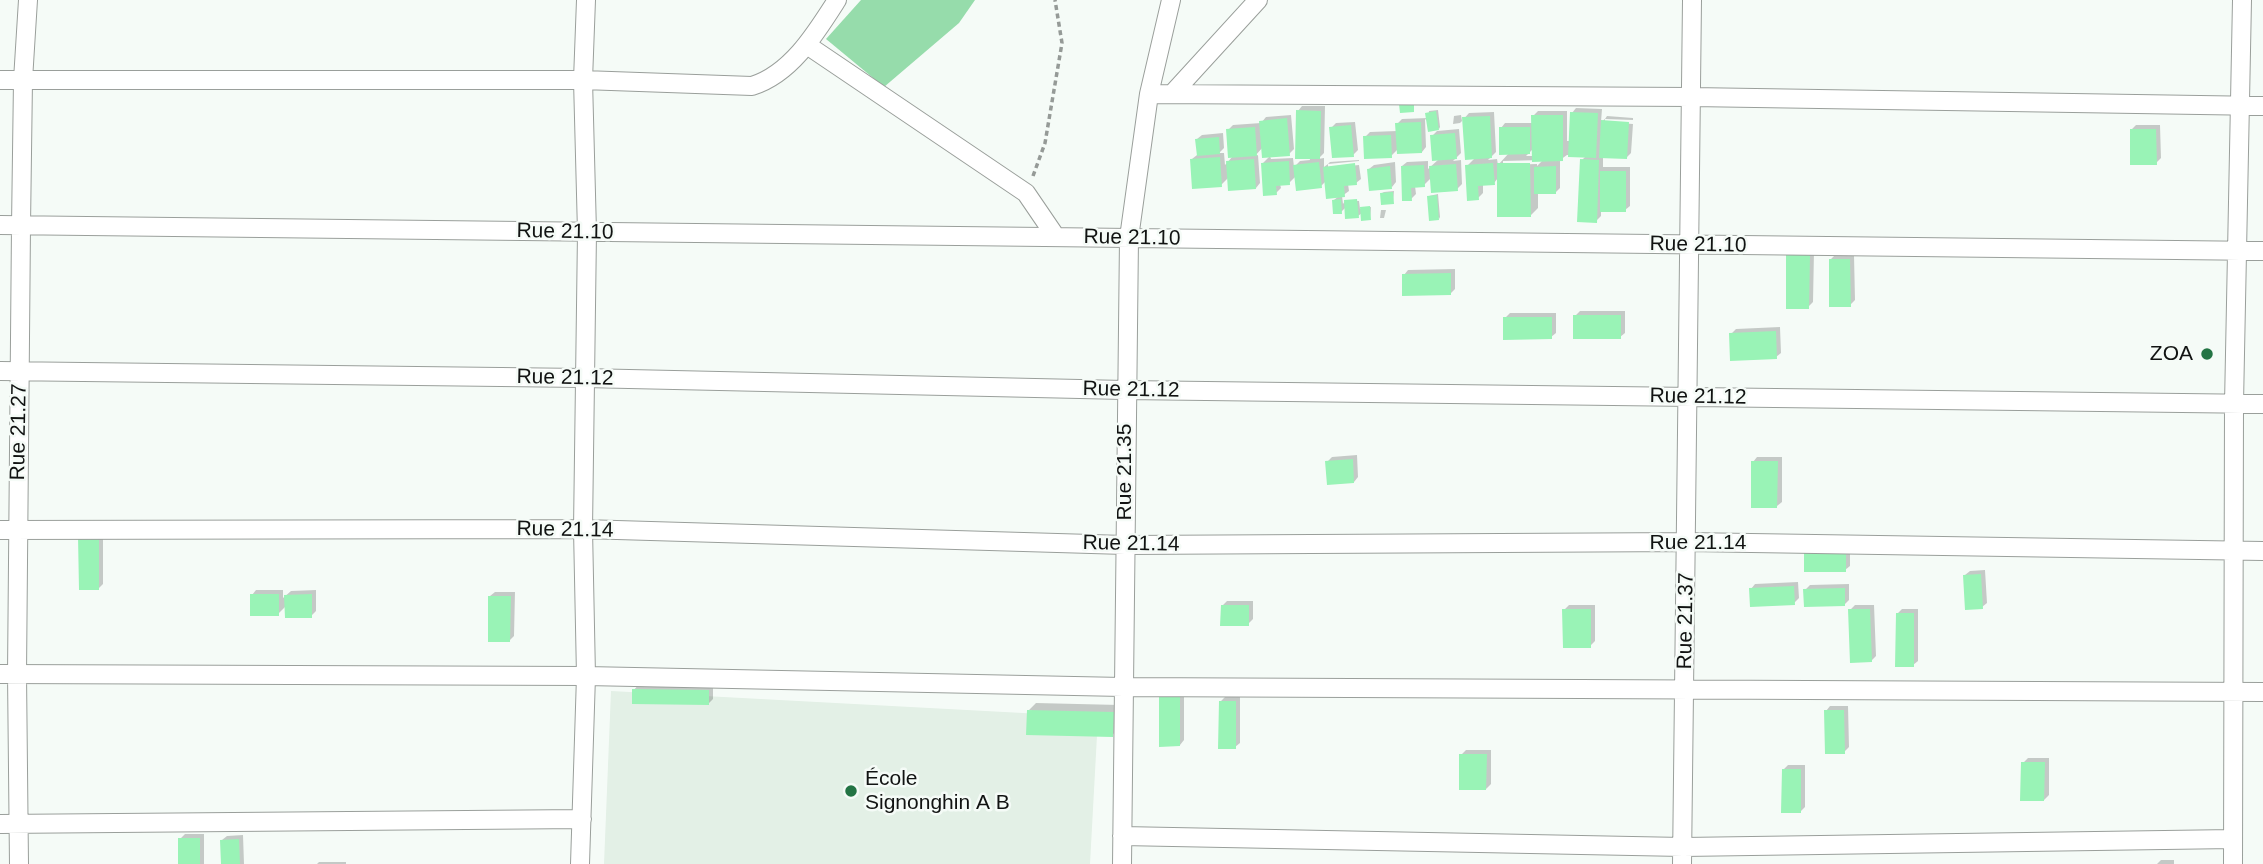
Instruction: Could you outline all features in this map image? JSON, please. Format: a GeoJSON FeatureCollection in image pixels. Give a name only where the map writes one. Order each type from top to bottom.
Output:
{"type":"FeatureCollection","features":[{"type":"Feature","properties":{"kind":"street","name":"Rue 21.27"},"geometry":{"type":"LineString","coordinates":[[19,864],[8,824],[9,530],[20,371],[23,80],[28,0]]}},
{"type":"Feature","properties":{"kind":"street"},"geometry":{"type":"LineString","coordinates":[[580,864],[586,676],[583,529],[587,232],[583,80],[586,0]]}},
{"type":"Feature","properties":{"kind":"street"},"geometry":{"type":"LineString","coordinates":[[0,80],[583,80],[752,86],[767,82],[807,45],[837,0]]}},
{"type":"Feature","properties":{"kind":"street","name":"Rue 21.35"},"geometry":{"type":"LineString","coordinates":[[1122,864],[1125,390],[1129,238],[1149,94],[1171,0]]}},
{"type":"Feature","properties":{"kind":"street"},"geometry":{"type":"LineString","coordinates":[[1172,94],[1258,0]]}},
{"type":"Feature","properties":{"kind":"street","name":"Rue 21.37"},"geometry":{"type":"LineString","coordinates":[[1683,855],[1692,0]]}},
{"type":"Feature","properties":{"kind":"street"},"geometry":{"type":"LineString","coordinates":[[2233,864],[2234,404],[2242,0]]}},
{"type":"Feature","properties":{"kind":"street"},"geometry":{"type":"LineString","coordinates":[[807,45],[1027,193],[1056,237]]}},
{"type":"Feature","properties":{"kind":"street"},"geometry":{"type":"LineString","coordinates":[[1149,94],[1692,97],[2263,106]]}},
{"type":"Feature","properties":{"kind":"street","name":"Rue 21.10"},"geometry":{"type":"LineString","coordinates":[[0,225],[2263,251]]}},
{"type":"Feature","properties":{"kind":"street","name":"Rue 21.12"},"geometry":{"type":"LineString","coordinates":[[0,371],[584,378],[1125,390],[2263,404]]}},
{"type":"Feature","properties":{"kind":"street","name":"Rue 21.14"},"geometry":{"type":"LineString","coordinates":[[9,530],[583,529],[1125,545],[1687,542],[2263,551]]}},
{"type":"Feature","properties":{"kind":"street"},"geometry":{"type":"LineString","coordinates":[[8,674],[586,676],[1123,687],[2263,692]]}},
{"type":"Feature","properties":{"kind":"street"},"geometry":{"type":"LineString","coordinates":[[8,824],[582,819]]}},
{"type":"Feature","properties":{"kind":"street"},"geometry":{"type":"LineString","coordinates":[[1122,836],[1683,855],[2233,839]]}},
{"type":"Feature","properties":{"kind":"path"},"geometry":{"type":"LineString","coordinates":[[1027,193],[1045,143],[1062,43],[1055,0]]}},
{"type":"Feature","properties":{"kind":"shaded area","name":"École Signonghin A B"},"geometry":{"type":"Polygon","coordinates":[[[611,691],[1098,717],[1090,864],[604,864],[611,691]]]}},
{"type":"Feature","properties":{"kind":"green space"},"geometry":{"type":"Polygon","coordinates":[[[861,0],[975,0],[959,23],[884,87],[826,39],[861,0]]]}},
{"type":"Feature","properties":{"kind":"building"},"geometry":{"type":"Polygon","coordinates":[[[1414,103],[1414,112],[1400,113],[1399,104],[1414,103]]]}},
{"type":"Feature","properties":{"kind":"building"},"geometry":{"type":"Polygon","coordinates":[[[1296,110],[1321,111],[1320,159],[1295,159],[1296,110]]]}},
{"type":"Feature","properties":{"kind":"building"},"geometry":{"type":"Polygon","coordinates":[[[1436,111],[1439,130],[1428,132],[1425,113],[1436,111]]]}},
{"type":"Feature","properties":{"kind":"building"},"geometry":{"type":"Polygon","coordinates":[[[1570,112],[1598,113],[1596,158],[1568,157],[1570,112]]]}},
{"type":"Feature","properties":{"kind":"building"},"geometry":{"type":"Polygon","coordinates":[[[1531,115],[1563,115],[1563,161],[1532,162],[1531,115]]]}},
{"type":"Feature","properties":{"kind":"building"},"geometry":{"type":"Polygon","coordinates":[[[1490,116],[1492,158],[1465,160],[1462,117],[1490,116]]]}},
{"type":"Feature","properties":{"kind":"building"},"geometry":{"type":"Polygon","coordinates":[[[1287,118],[1290,156],[1262,158],[1259,121],[1287,118]]]}},
{"type":"Feature","properties":{"kind":"building"},"geometry":{"type":"Polygon","coordinates":[[[1601,120],[1629,122],[1627,159],[1599,158],[1601,120]]]}},
{"type":"Feature","properties":{"kind":"building"},"geometry":{"type":"Polygon","coordinates":[[[1421,122],[1422,153],[1397,154],[1395,123],[1421,122]]]}},
{"type":"Feature","properties":{"kind":"building"},"geometry":{"type":"Polygon","coordinates":[[[1351,125],[1354,157],[1332,158],[1329,127],[1351,125]]]}},
{"type":"Feature","properties":{"kind":"building"},"geometry":{"type":"Polygon","coordinates":[[[1255,127],[1257,156],[1228,158],[1226,129],[1255,127]]]}},
{"type":"Feature","properties":{"kind":"building"},"geometry":{"type":"Polygon","coordinates":[[[1499,127],[1530,127],[1530,154],[1499,155],[1499,127]]]}},
{"type":"Feature","properties":{"kind":"building"},"geometry":{"type":"Polygon","coordinates":[[[2130,129],[2156,129],[2157,165],[2130,165],[2130,129]]]}},
{"type":"Feature","properties":{"kind":"building"},"geometry":{"type":"Polygon","coordinates":[[[1455,133],[1457,159],[1432,161],[1430,135],[1455,133]]]}},
{"type":"Feature","properties":{"kind":"building"},"geometry":{"type":"Polygon","coordinates":[[[1391,135],[1392,158],[1364,159],[1363,136],[1391,135]]]}},
{"type":"Feature","properties":{"kind":"building"},"geometry":{"type":"Polygon","coordinates":[[[1219,137],[1220,154],[1197,156],[1195,139],[1219,137]]]}},
{"type":"Feature","properties":{"kind":"building"},"geometry":{"type":"Polygon","coordinates":[[[1220,157],[1222,187],[1192,189],[1190,159],[1220,157]]]}},
{"type":"Feature","properties":{"kind":"building"},"geometry":{"type":"Polygon","coordinates":[[[1254,159],[1256,189],[1228,191],[1226,161],[1254,159]]]}},
{"type":"Feature","properties":{"kind":"building"},"geometry":{"type":"Polygon","coordinates":[[[1580,159],[1599,160],[1597,223],[1577,222],[1580,159]]]}},
{"type":"Feature","properties":{"kind":"building"},"geometry":{"type":"Polygon","coordinates":[[[1289,161],[1290,185],[1276,186],[1277,195],[1263,196],[1261,163],[1289,161]]]}},
{"type":"Feature","properties":{"kind":"building"},"geometry":{"type":"Polygon","coordinates":[[[1319,162],[1322,188],[1296,191],[1293,165],[1319,162]]]}},
{"type":"Feature","properties":{"kind":"building"},"geometry":{"type":"Polygon","coordinates":[[[1355,163],[1357,185],[1344,186],[1345,197],[1326,199],[1323,167],[1355,163]]]}},
{"type":"Feature","properties":{"kind":"building"},"geometry":{"type":"Polygon","coordinates":[[[1493,163],[1495,185],[1478,186],[1479,200],[1467,201],[1465,165],[1493,163]]]}},
{"type":"Feature","properties":{"kind":"building"},"geometry":{"type":"Polygon","coordinates":[[[1497,163],[1530,163],[1531,217],[1497,217],[1497,163]]]}},
{"type":"Feature","properties":{"kind":"building"},"geometry":{"type":"Polygon","coordinates":[[[1456,164],[1458,191],[1431,193],[1429,166],[1456,164]]]}},
{"type":"Feature","properties":{"kind":"building"},"geometry":{"type":"Polygon","coordinates":[[[1424,165],[1425,187],[1411,188],[1412,201],[1402,201],[1401,166],[1424,165]]]}},
{"type":"Feature","properties":{"kind":"building"},"geometry":{"type":"Polygon","coordinates":[[[1390,166],[1392,189],[1369,191],[1367,169],[1390,166]]]}},
{"type":"Feature","properties":{"kind":"building"},"geometry":{"type":"Polygon","coordinates":[[[1556,166],[1556,194],[1534,194],[1534,167],[1556,166]]]}},
{"type":"Feature","properties":{"kind":"building"},"geometry":{"type":"Polygon","coordinates":[[[1600,171],[1626,171],[1626,212],[1600,212],[1600,171]]]}},
{"type":"Feature","properties":{"kind":"building"},"geometry":{"type":"Polygon","coordinates":[[[1393,192],[1394,204],[1381,205],[1380,193],[1393,192]]]}},
{"type":"Feature","properties":{"kind":"building"},"geometry":{"type":"Polygon","coordinates":[[[1437,195],[1439,220],[1429,221],[1427,196],[1437,195]]]}},
{"type":"Feature","properties":{"kind":"building"},"geometry":{"type":"Polygon","coordinates":[[[1341,199],[1342,214],[1333,214],[1332,200],[1341,199]]]}},
{"type":"Feature","properties":{"kind":"building"},"geometry":{"type":"Polygon","coordinates":[[[1357,199],[1359,218],[1345,219],[1344,200],[1357,199]]]}},
{"type":"Feature","properties":{"kind":"building"},"geometry":{"type":"Polygon","coordinates":[[[1370,206],[1371,220],[1361,221],[1360,207],[1370,206]]]}},
{"type":"Feature","properties":{"kind":"building"},"geometry":{"type":"Polygon","coordinates":[[[1786,255],[1810,255],[1809,309],[1786,309],[1786,255]]]}},
{"type":"Feature","properties":{"kind":"building"},"geometry":{"type":"Polygon","coordinates":[[[1829,259],[1850,259],[1851,307],[1829,307],[1829,259]]]}},
{"type":"Feature","properties":{"kind":"building"},"geometry":{"type":"Polygon","coordinates":[[[1451,273],[1451,295],[1402,296],[1402,274],[1451,273]]]}},
{"type":"Feature","properties":{"kind":"building"},"geometry":{"type":"Polygon","coordinates":[[[1573,315],[1621,315],[1621,339],[1573,339],[1573,315]]]}},
{"type":"Feature","properties":{"kind":"building"},"geometry":{"type":"Polygon","coordinates":[[[1503,317],[1552,317],[1552,339],[1503,340],[1503,317]]]}},
{"type":"Feature","properties":{"kind":"building"},"geometry":{"type":"Polygon","coordinates":[[[1776,331],[1777,359],[1730,361],[1729,333],[1776,331]]]}},
{"type":"Feature","properties":{"kind":"building"},"geometry":{"type":"Polygon","coordinates":[[[1353,459],[1354,483],[1327,485],[1325,461],[1353,459]]]}},
{"type":"Feature","properties":{"kind":"building"},"geometry":{"type":"Polygon","coordinates":[[[1751,461],[1778,461],[1777,508],[1751,508],[1751,461]]]}},
{"type":"Feature","properties":{"kind":"building"},"geometry":{"type":"Polygon","coordinates":[[[78,536],[99,536],[99,590],[79,590],[78,536]]]}},
{"type":"Feature","properties":{"kind":"building"},"geometry":{"type":"Polygon","coordinates":[[[1846,549],[1846,572],[1804,572],[1804,550],[1846,549]]]}},
{"type":"Feature","properties":{"kind":"building"},"geometry":{"type":"Polygon","coordinates":[[[1981,574],[1983,609],[1965,610],[1963,575],[1981,574]]]}},
{"type":"Feature","properties":{"kind":"building"},"geometry":{"type":"Polygon","coordinates":[[[1794,586],[1795,605],[1750,607],[1749,588],[1794,586]]]}},
{"type":"Feature","properties":{"kind":"building"},"geometry":{"type":"Polygon","coordinates":[[[1845,588],[1845,606],[1804,607],[1803,589],[1845,588]]]}},
{"type":"Feature","properties":{"kind":"building"},"geometry":{"type":"Polygon","coordinates":[[[250,594],[279,594],[279,616],[250,616],[250,594]]]}},
{"type":"Feature","properties":{"kind":"building"},"geometry":{"type":"Polygon","coordinates":[[[312,594],[312,618],[285,618],[284,595],[312,594]]]}},
{"type":"Feature","properties":{"kind":"building"},"geometry":{"type":"Polygon","coordinates":[[[488,596],[511,596],[510,642],[488,642],[488,596]]]}},
{"type":"Feature","properties":{"kind":"building"},"geometry":{"type":"Polygon","coordinates":[[[1221,605],[1249,605],[1249,626],[1220,626],[1221,605]]]}},
{"type":"Feature","properties":{"kind":"building"},"geometry":{"type":"Polygon","coordinates":[[[1562,609],[1591,609],[1591,648],[1563,648],[1562,609]]]}},
{"type":"Feature","properties":{"kind":"building"},"geometry":{"type":"Polygon","coordinates":[[[1848,609],[1870,609],[1872,662],[1850,663],[1848,609]]]}},
{"type":"Feature","properties":{"kind":"building"},"geometry":{"type":"Polygon","coordinates":[[[1896,613],[1914,613],[1914,667],[1895,667],[1896,613]]]}},
{"type":"Feature","properties":{"kind":"building"},"geometry":{"type":"Polygon","coordinates":[[[632,689],[709,690],[709,705],[632,704],[632,689]]]}},
{"type":"Feature","properties":{"kind":"building"},"geometry":{"type":"Polygon","coordinates":[[[1159,697],[1180,697],[1180,746],[1159,747],[1159,697]]]}},
{"type":"Feature","properties":{"kind":"building"},"geometry":{"type":"Polygon","coordinates":[[[1219,701],[1236,701],[1236,749],[1218,749],[1219,701]]]}},
{"type":"Feature","properties":{"kind":"building"},"geometry":{"type":"Polygon","coordinates":[[[1027,710],[1114,712],[1113,737],[1026,735],[1027,710]]]}},
{"type":"Feature","properties":{"kind":"building"},"geometry":{"type":"Polygon","coordinates":[[[1824,710],[1844,710],[1845,754],[1825,754],[1824,710]]]}},
{"type":"Feature","properties":{"kind":"building"},"geometry":{"type":"Polygon","coordinates":[[[1459,754],[1487,754],[1486,790],[1459,790],[1459,754]]]}},
{"type":"Feature","properties":{"kind":"building"},"geometry":{"type":"Polygon","coordinates":[[[2021,762],[2045,762],[2044,801],[2020,801],[2021,762]]]}},
{"type":"Feature","properties":{"kind":"building"},"geometry":{"type":"Polygon","coordinates":[[[1782,769],[1801,769],[1801,813],[1781,813],[1782,769]]]}},
{"type":"Feature","properties":{"kind":"building"},"geometry":{"type":"Polygon","coordinates":[[[178,838],[200,838],[200,864],[178,864],[178,838]]]}},
{"type":"Feature","properties":{"kind":"building"},"geometry":{"type":"Polygon","coordinates":[[[239,839],[240,864],[221,864],[220,840],[239,839]]]}},
{"type":"Feature","properties":{"kind":"place","name":"ZOA"},"geometry":{"type":"Point","coordinates":[2207,354]}},
{"type":"Feature","properties":{"kind":"place","name":"École Signonghin A B"},"geometry":{"type":"Point","coordinates":[851,791]}}]}
